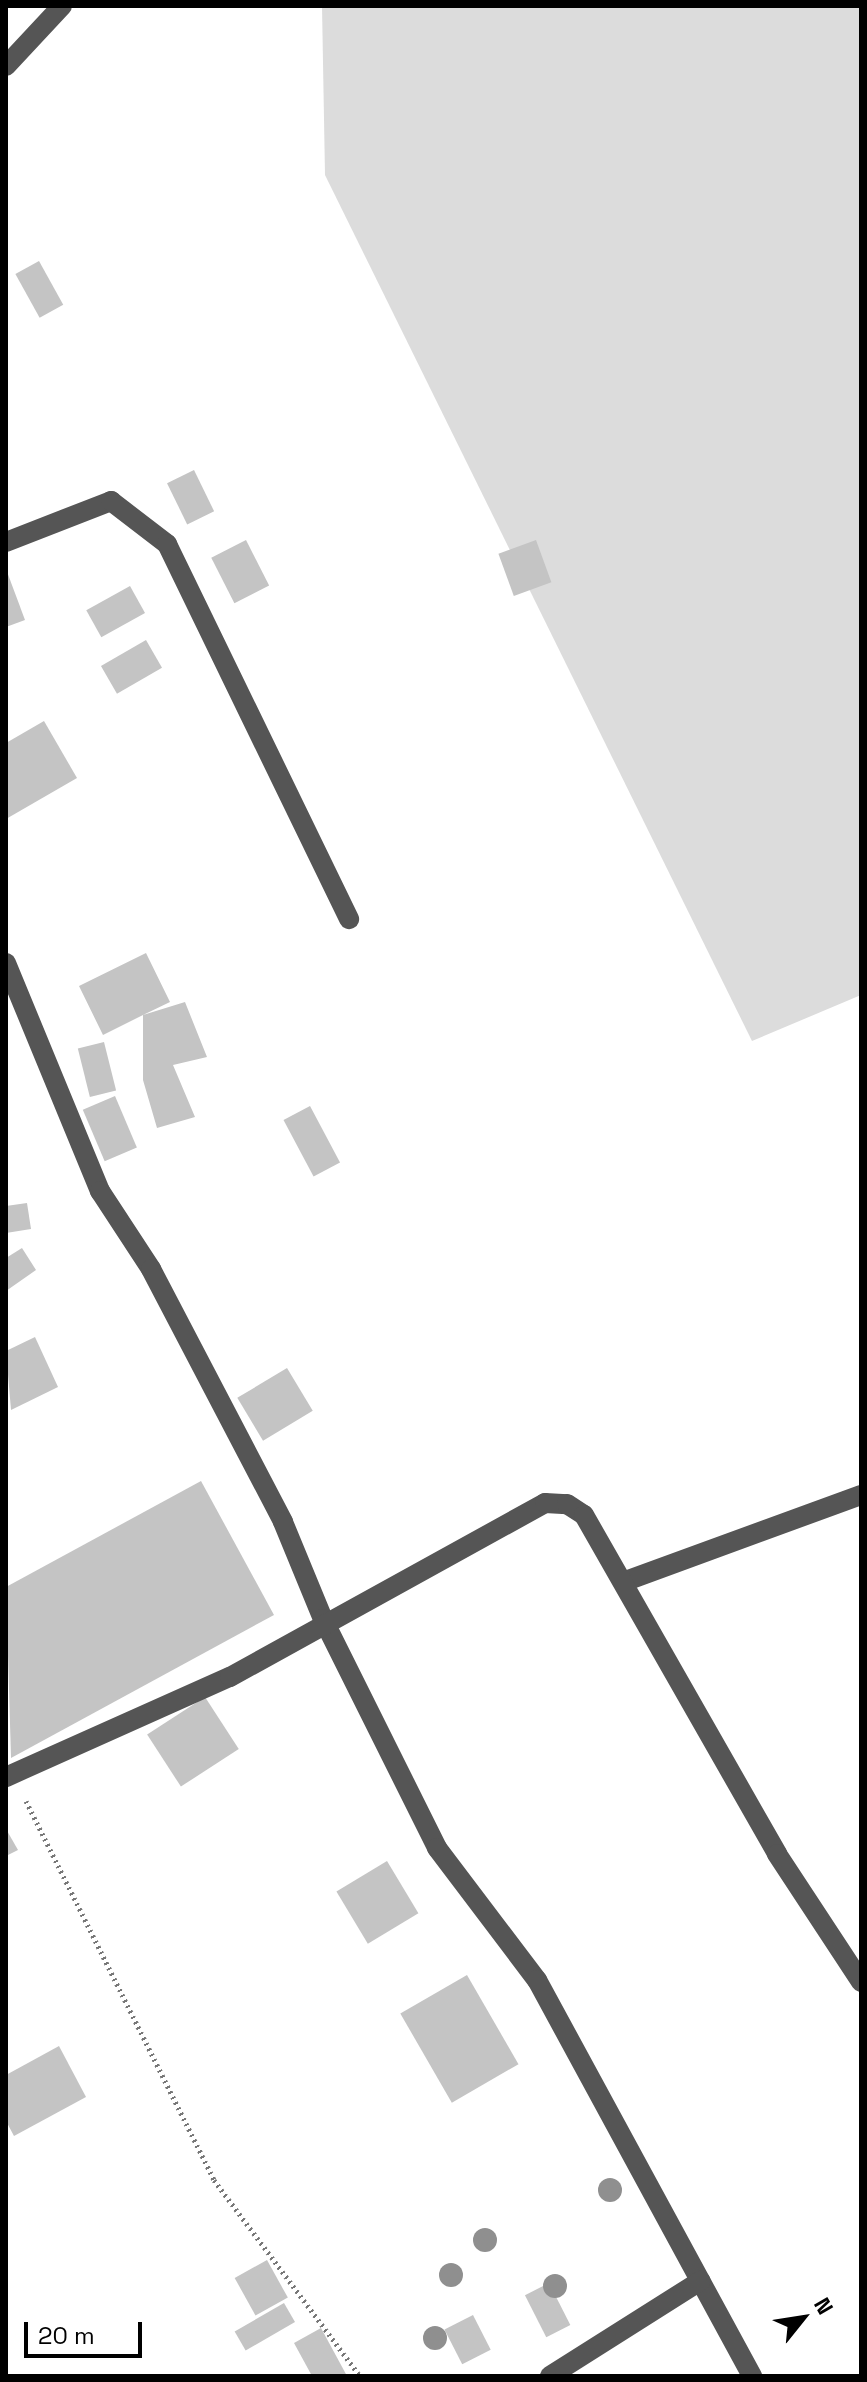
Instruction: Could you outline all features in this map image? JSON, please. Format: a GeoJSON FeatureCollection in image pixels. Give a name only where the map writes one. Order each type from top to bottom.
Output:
{"type":"FeatureCollection","features":[{"type":"Feature","properties":{"kind":"street"},"geometry":{"type":"LineString","coordinates":[[6,66],[62,6]]}},
{"type":"Feature","properties":{"kind":"street"},"geometry":{"type":"LineString","coordinates":[[6,542],[111,501],[167,544],[349,919]]}},
{"type":"Feature","properties":{"kind":"street"},"geometry":{"type":"LineString","coordinates":[[6,963],[100,1191],[151,1269],[283,1522],[323,1619],[437,1848],[537,1980],[752,2376]]}},
{"type":"Feature","properties":{"kind":"street"},"geometry":{"type":"LineString","coordinates":[[623,1582],[861,1495]]}},
{"type":"Feature","properties":{"kind":"street"},"geometry":{"type":"LineString","coordinates":[[10,1775],[230,1677],[323,1619],[545,1503],[567,1504],[584,1515],[777,1854],[861,1982]]}},
{"type":"Feature","properties":{"kind":"street"},"geometry":{"type":"LineString","coordinates":[[550,2376],[700,2281]]}},
{"type":"Feature","properties":{"kind":"path"},"geometry":{"type":"LineString","coordinates":[[10,1775],[98,1958],[214,2180],[360,2376]]}},
{"type":"Feature","properties":{"kind":"shaded area"},"geometry":{"type":"Polygon","coordinates":[[[322,6],[861,6],[861,995],[752,1041],[325,175],[322,6]]]}},
{"type":"Feature","properties":{"kind":"building"},"geometry":{"type":"Polygon","coordinates":[[[39,261],[63,305],[40,318],[15,274],[39,261]]]}},
{"type":"Feature","properties":{"kind":"building"},"geometry":{"type":"Polygon","coordinates":[[[194,470],[214,511],[187,524],[167,483],[194,470]]]}},
{"type":"Feature","properties":{"kind":"building"},"geometry":{"type":"Polygon","coordinates":[[[246,540],[269,585],[234,603],[211,558],[246,540]]]}},
{"type":"Feature","properties":{"kind":"building"},"geometry":{"type":"Polygon","coordinates":[[[536,540],[551,582],[514,596],[498,554],[536,540]]]}},
{"type":"Feature","properties":{"kind":"building"},"geometry":{"type":"Polygon","coordinates":[[[6,569],[25,620],[6,627],[6,569]]]}},
{"type":"Feature","properties":{"kind":"building"},"geometry":{"type":"Polygon","coordinates":[[[130,586],[145,613],[101,637],[86,610],[130,586]]]}},
{"type":"Feature","properties":{"kind":"building"},"geometry":{"type":"Polygon","coordinates":[[[146,640],[162,668],[117,694],[101,666],[146,640]]]}},
{"type":"Feature","properties":{"kind":"building"},"geometry":{"type":"Polygon","coordinates":[[[44,721],[77,778],[6,819],[6,743],[44,721]]]}},
{"type":"Feature","properties":{"kind":"building"},"geometry":{"type":"Polygon","coordinates":[[[146,953],[170,1002],[103,1035],[79,986],[146,953]]]}},
{"type":"Feature","properties":{"kind":"building"},"geometry":{"type":"Polygon","coordinates":[[[185,1002],[207,1057],[173,1065],[195,1117],[157,1128],[143,1080],[143,1015],[185,1002]]]}},
{"type":"Feature","properties":{"kind":"building"},"geometry":{"type":"Polygon","coordinates":[[[104,1042],[116,1091],[90,1097],[78,1049],[104,1042]]]}},
{"type":"Feature","properties":{"kind":"building"},"geometry":{"type":"Polygon","coordinates":[[[115,1096],[137,1148],[105,1161],[83,1110],[115,1096]]]}},
{"type":"Feature","properties":{"kind":"building"},"geometry":{"type":"Polygon","coordinates":[[[310,1106],[340,1163],[314,1177],[284,1120],[310,1106]]]}},
{"type":"Feature","properties":{"kind":"building"},"geometry":{"type":"Polygon","coordinates":[[[27,1203],[31,1229],[6,1233],[6,1206],[27,1203]]]}},
{"type":"Feature","properties":{"kind":"building"},"geometry":{"type":"Polygon","coordinates":[[[22,1248],[36,1270],[6,1291],[6,1258],[22,1248]]]}},
{"type":"Feature","properties":{"kind":"building"},"geometry":{"type":"Polygon","coordinates":[[[35,1337],[58,1387],[11,1410],[6,1351],[35,1337]]]}},
{"type":"Feature","properties":{"kind":"building"},"geometry":{"type":"Polygon","coordinates":[[[287,1368],[313,1411],[263,1441],[237,1398],[287,1368]]]}},
{"type":"Feature","properties":{"kind":"building"},"geometry":{"type":"Polygon","coordinates":[[[201,1481],[274,1615],[11,1758],[6,1587],[201,1481]]]}},
{"type":"Feature","properties":{"kind":"building"},"geometry":{"type":"Polygon","coordinates":[[[205,1697],[239,1749],[181,1787],[147,1735],[205,1697]]]}},
{"type":"Feature","properties":{"kind":"building"},"geometry":{"type":"Polygon","coordinates":[[[6,1829],[18,1850],[6,1856],[6,1829]]]}},
{"type":"Feature","properties":{"kind":"building"},"geometry":{"type":"Polygon","coordinates":[[[387,1861],[418,1913],[368,1944],[336,1891],[387,1861]]]}},
{"type":"Feature","properties":{"kind":"building"},"geometry":{"type":"Polygon","coordinates":[[[467,1975],[518,2064],[452,2103],[400,2014],[467,1975]]]}},
{"type":"Feature","properties":{"kind":"building"},"geometry":{"type":"Polygon","coordinates":[[[59,2046],[86,2097],[14,2136],[6,2121],[6,2075],[59,2046]]]}},
{"type":"Feature","properties":{"kind":"building"},"geometry":{"type":"Polygon","coordinates":[[[267,2260],[288,2298],[255,2316],[235,2278],[267,2260]]]}},
{"type":"Feature","properties":{"kind":"building"},"geometry":{"type":"Polygon","coordinates":[[[549,2283],[570,2325],[546,2337],[525,2295],[549,2283]]]}},
{"type":"Feature","properties":{"kind":"building"},"geometry":{"type":"Polygon","coordinates":[[[284,2303],[295,2322],[246,2351],[235,2332],[284,2303]]]}},
{"type":"Feature","properties":{"kind":"building"},"geometry":{"type":"Polygon","coordinates":[[[473,2315],[491,2350],[462,2364],[444,2330],[473,2315]]]}},
{"type":"Feature","properties":{"kind":"building"},"geometry":{"type":"Polygon","coordinates":[[[321,2328],[347,2376],[312,2376],[294,2343],[321,2328]]]}}]}
